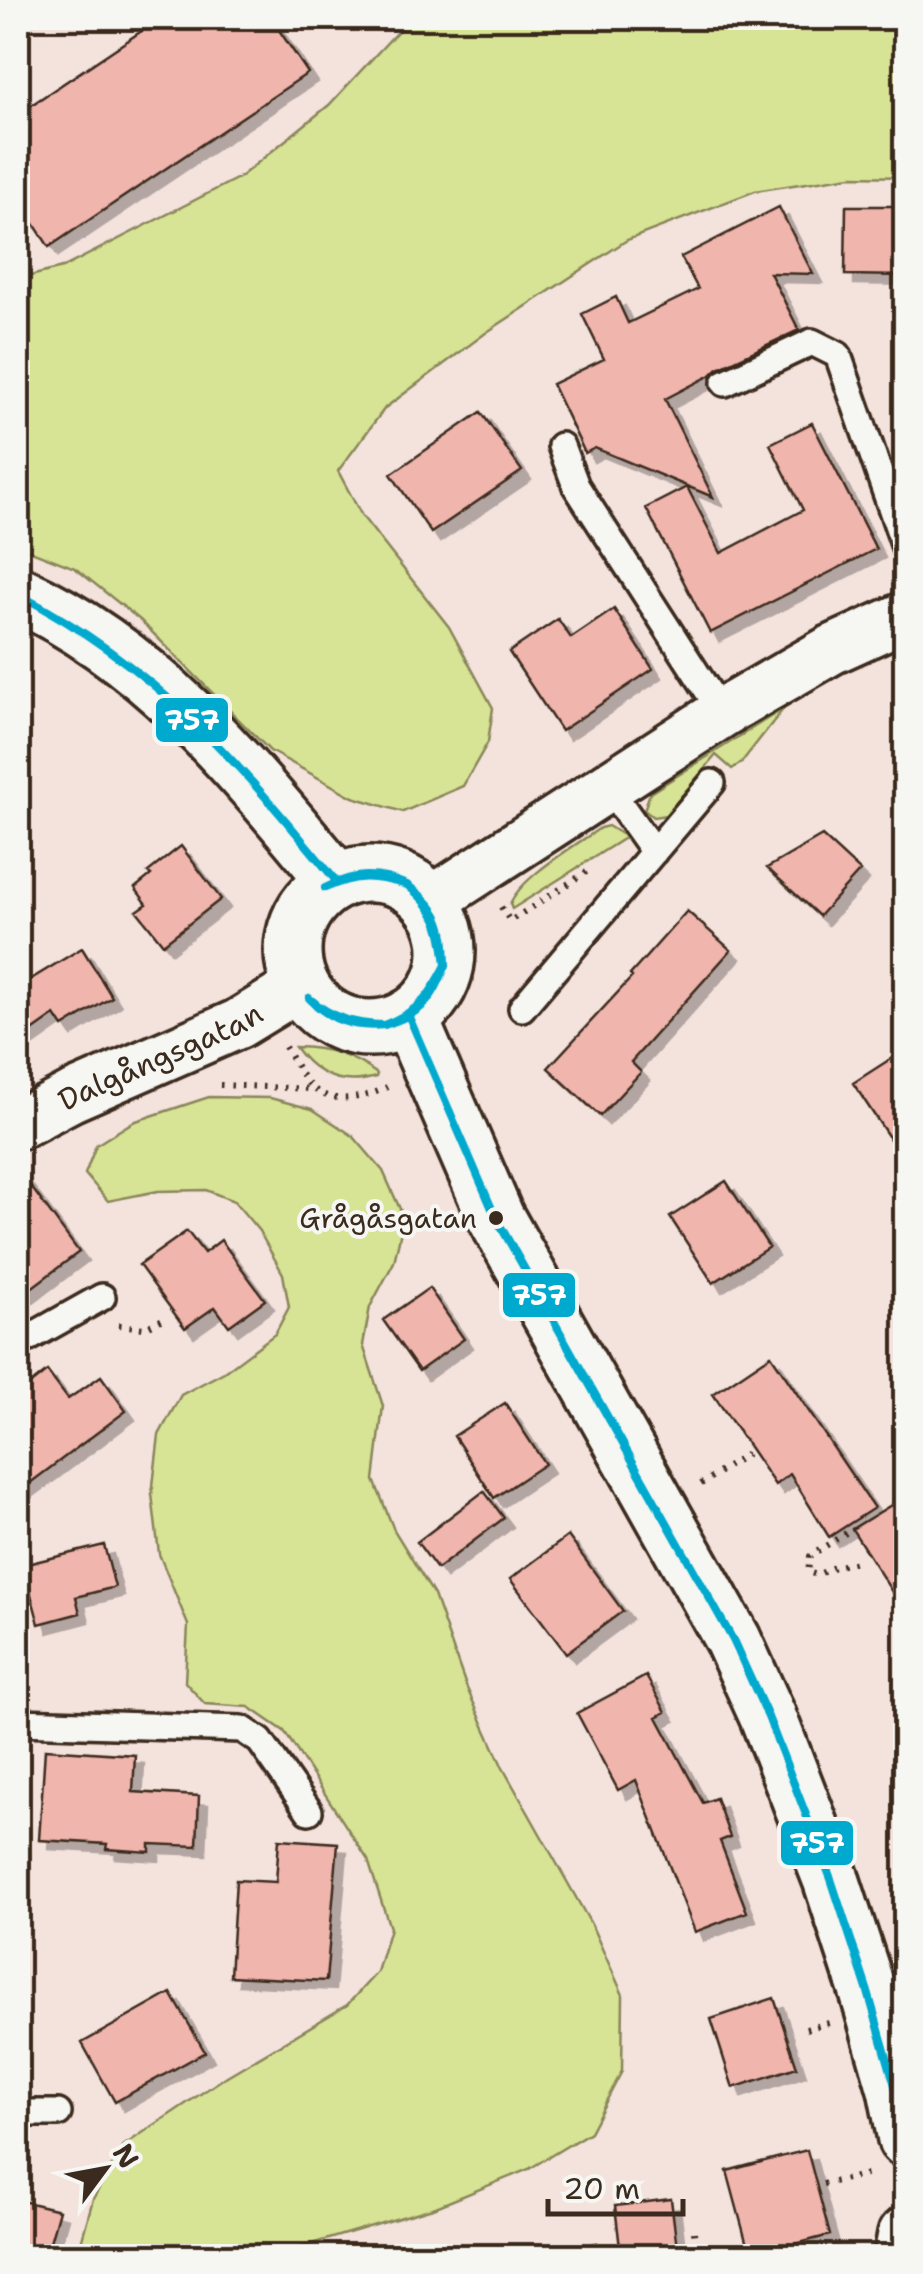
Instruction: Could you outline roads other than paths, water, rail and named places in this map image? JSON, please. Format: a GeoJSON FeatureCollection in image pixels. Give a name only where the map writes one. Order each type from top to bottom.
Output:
{"type":"FeatureCollection","features":[{"type":"Feature","properties":{"kind":"street"},"geometry":{"type":"LineString","coordinates":[[18,594],[100,640],[155,683],[216,741],[336,881]]}},
{"type":"Feature","properties":{"kind":"street"},"geometry":{"type":"LineString","coordinates":[[430,902],[722,713],[832,650],[906,616]]}},
{"type":"Feature","properties":{"kind":"street"},"geometry":{"type":"LineString","coordinates":[[356,874],[397,878],[430,902],[442,921],[446,965],[426,1004],[409,1017],[380,1027],[348,1025],[329,1016],[300,986],[293,962],[294,938],[302,914],[316,895],[336,881],[356,874]]}},
{"type":"Feature","properties":{"kind":"street","name":"Dalgångsgatan"},"geometry":{"type":"LineString","coordinates":[[18,1126],[86,1090],[238,1024],[300,986]]}},
{"type":"Feature","properties":{"kind":"street"},"geometry":{"type":"LineString","coordinates":[[409,1017],[496,1218],[733,1640],[768,1717],[844,1917],[892,2076],[891,2156]]}},
{"type":"Feature","properties":{"kind":"street"},"geometry":{"type":"LineString","coordinates":[[902,2256],[906,2235]]}},
{"type":"Feature","properties":{"kind":"lane"},"geometry":{"type":"LineString","coordinates":[[725,383],[812,342],[838,355],[906,550]]}},
{"type":"Feature","properties":{"kind":"lane"},"geometry":{"type":"LineString","coordinates":[[561,446],[576,486],[722,713]]}},
{"type":"Feature","properties":{"kind":"lane"},"geometry":{"type":"LineString","coordinates":[[522,1008],[648,844],[712,783]]}},
{"type":"Feature","properties":{"kind":"lane"},"geometry":{"type":"LineString","coordinates":[[608,787],[648,844]]}},
{"type":"Feature","properties":{"kind":"lane"},"geometry":{"type":"LineString","coordinates":[[18,1344],[102,1297]]}},
{"type":"Feature","properties":{"kind":"lane"},"geometry":{"type":"LineString","coordinates":[[18,1722],[242,1729],[260,1741],[309,1811]]}},
{"type":"Feature","properties":{"kind":"lane"},"geometry":{"type":"LineString","coordinates":[[18,2113],[58,2112]]}},
{"type":"Feature","properties":{"kind":"place","name":"Grågåsgatan"},"geometry":{"type":"Point","coordinates":[496,1218]}}]}
